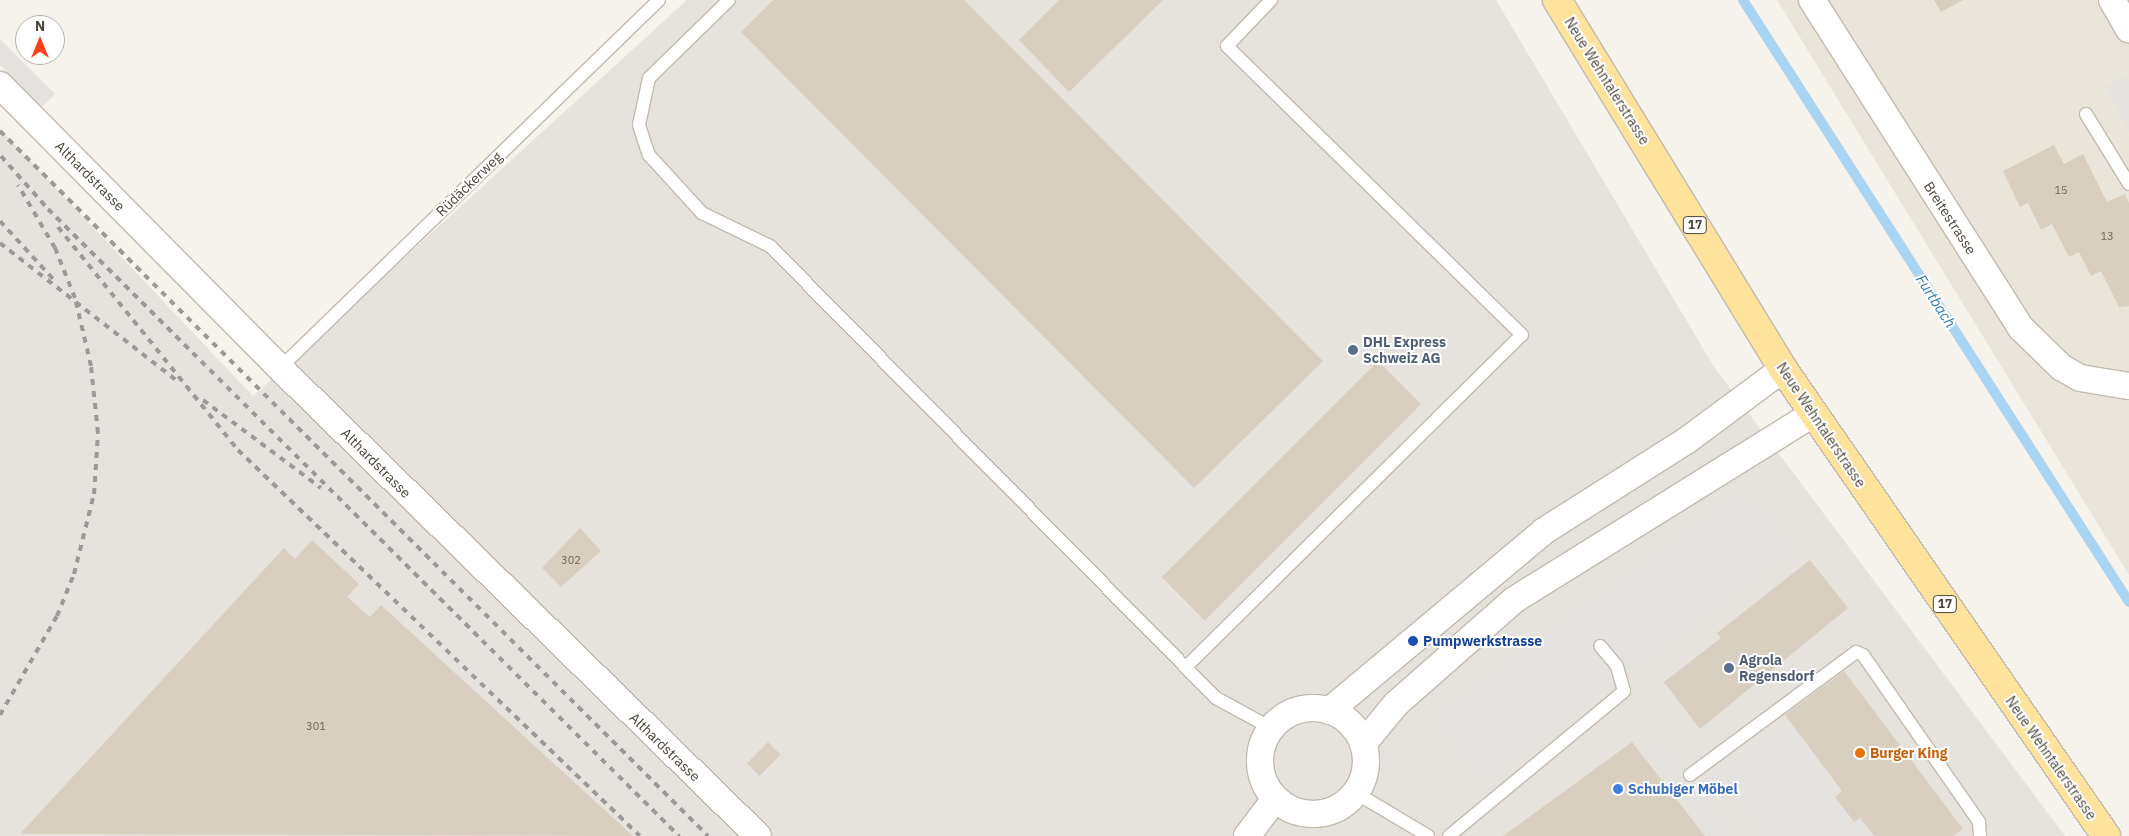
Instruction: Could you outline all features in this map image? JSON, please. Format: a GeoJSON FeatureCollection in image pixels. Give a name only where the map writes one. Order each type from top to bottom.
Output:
{"type":"FeatureCollection","features":[{"type":"Feature","properties":{"kind":"main road","name":"Neue Wehntalerstrasse"},"geometry":{"type":"LineString","coordinates":[[1557,0],[1783,369],[2106,836]]}},
{"type":"Feature","properties":{"kind":"street","name":"Breitestrasse"},"geometry":{"type":"LineString","coordinates":[[1812,0],[2021,328],[2061,367],[2080,378],[2129,386]]}},
{"type":"Feature","properties":{"kind":"street"},"geometry":{"type":"LineString","coordinates":[[2112,0],[2129,29]]}},
{"type":"Feature","properties":{"kind":"street","name":"Althardstrasse"},"geometry":{"type":"LineString","coordinates":[[0,85],[280,368],[754,835]]}},
{"type":"Feature","properties":{"kind":"street"},"geometry":{"type":"LineString","coordinates":[[1329,711],[1544,531],[1686,441],[1783,369]]}},
{"type":"Feature","properties":{"kind":"street"},"geometry":{"type":"LineString","coordinates":[[1363,744],[1396,704],[1514,600],[1813,414]]}},
{"type":"Feature","properties":{"kind":"street"},"geometry":{"type":"LineString","coordinates":[[1298,710],[1329,711],[1350,723],[1363,744],[1366,769],[1356,793],[1343,806],[1308,814],[1275,799],[1260,764],[1271,728],[1298,710]]}},
{"type":"Feature","properties":{"kind":"street"},"geometry":{"type":"LineString","coordinates":[[1246,836],[1275,799]]}},
{"type":"Feature","properties":{"kind":"lane","name":"Rüdäckerweg"},"geometry":{"type":"LineString","coordinates":[[280,368],[659,0]]}},
{"type":"Feature","properties":{"kind":"lane"},"geometry":{"type":"LineString","coordinates":[[729,0],[649,78],[639,124],[649,155],[702,212],[770,246],[1186,667],[1234,711],[1271,728]]}},
{"type":"Feature","properties":{"kind":"lane"},"geometry":{"type":"LineString","coordinates":[[1186,667],[1522,335],[1227,46],[1271,0]]}},
{"type":"Feature","properties":{"kind":"lane"},"geometry":{"type":"LineString","coordinates":[[2086,114],[2129,184]]}},
{"type":"Feature","properties":{"kind":"lane"},"geometry":{"type":"LineString","coordinates":[[1449,836],[1624,691],[1618,666],[1600,646]]}},
{"type":"Feature","properties":{"kind":"lane"},"geometry":{"type":"LineString","coordinates":[[1690,775],[1856,652],[1863,655],[1979,822],[1980,836]]}},
{"type":"Feature","properties":{"kind":"lane"},"geometry":{"type":"LineString","coordinates":[[1356,793],[1428,836]]}},
{"type":"Feature","properties":{"kind":"shaded area"},"geometry":{"type":"Polygon","coordinates":[[[687,0],[1496,0],[1714,367],[2065,836],[0,836],[0,129],[253,396],[687,0]]]}},
{"type":"Feature","properties":{"kind":"shaded area"},"geometry":{"type":"Polygon","coordinates":[[[1777,0],[2129,0],[2129,575],[1777,0]]]}},
{"type":"Feature","properties":{"kind":"shaded area"},"geometry":{"type":"Polygon","coordinates":[[[0,39],[15,54],[15,65],[26,65],[55,94],[42,107],[0,65],[0,39]]]}},
{"type":"Feature","properties":{"kind":"shaded area"},"geometry":{"type":"Polygon","coordinates":[[[2126,75],[2129,81],[2129,132],[2105,86],[2126,75]]]}},
{"type":"Feature","properties":{"kind":"shaded area"},"geometry":{"type":"Polygon","coordinates":[[[1739,492],[1753,513],[1762,506],[1795,550],[1482,781],[1435,717],[1739,492]]]}},
{"type":"Feature","properties":{"kind":"shaded area"},"geometry":{"type":"Polygon","coordinates":[[[1793,715],[1882,836],[1767,836],[1719,772],[1793,715]]]}},
{"type":"Feature","properties":{"kind":"shaded area"},"geometry":{"type":"Polygon","coordinates":[[[1660,739],[1733,836],[1711,836],[1645,751],[1660,739]]]}},
{"type":"Feature","properties":{"kind":"building"},"geometry":{"type":"Polygon","coordinates":[[[773,0],[964,0],[1323,361],[1194,488],[741,32],[773,0]]]}},
{"type":"Feature","properties":{"kind":"building"},"geometry":{"type":"Polygon","coordinates":[[[1059,0],[1163,0],[1069,92],[1019,40],[1059,0]]]}},
{"type":"Feature","properties":{"kind":"building"},"geometry":{"type":"Polygon","coordinates":[[[1934,0],[1963,0],[1941,12],[1934,0]]]}},
{"type":"Feature","properties":{"kind":"building"},"geometry":{"type":"Polygon","coordinates":[[[2054,145],[2064,164],[2083,154],[2107,202],[2125,194],[2129,203],[2129,306],[2119,307],[2101,271],[2091,276],[2079,252],[2069,257],[2052,224],[2041,230],[2028,203],[2020,207],[2003,171],[2054,145]]]}},
{"type":"Feature","properties":{"kind":"building"},"geometry":{"type":"Polygon","coordinates":[[[1378,361],[1421,404],[1205,621],[1162,577],[1378,361]]]}},
{"type":"Feature","properties":{"kind":"building"},"geometry":{"type":"Polygon","coordinates":[[[580,528],[601,551],[561,587],[542,568],[580,528]]]}},
{"type":"Feature","properties":{"kind":"building"},"geometry":{"type":"Polygon","coordinates":[[[312,540],[359,584],[347,597],[370,617],[381,605],[633,836],[20,834],[284,548],[295,559],[312,540]]]}},
{"type":"Feature","properties":{"kind":"building"},"geometry":{"type":"Polygon","coordinates":[[[1810,560],[1848,608],[1700,729],[1664,682],[1721,638],[1717,633],[1810,560]]]}},
{"type":"Feature","properties":{"kind":"building","name":"Burger King"},"geometry":{"type":"Polygon","coordinates":[[[1844,671],[1963,829],[1953,836],[1874,836],[1860,818],[1854,822],[1835,797],[1842,791],[1785,715],[1844,671]]]}},
{"type":"Feature","properties":{"kind":"building"},"geometry":{"type":"Polygon","coordinates":[[[768,742],[781,755],[760,776],[747,763],[768,742]]]}},
{"type":"Feature","properties":{"kind":"building","name":"Schubiger Möbel"},"geometry":{"type":"Polygon","coordinates":[[[1632,742],[1705,836],[1503,836],[1632,742]]]}},
{"type":"Feature","properties":{"kind":"waterway","name":"Furtbach"},"geometry":{"type":"LineString","coordinates":[[1743,0],[2129,602]]}},
{"type":"Feature","properties":{"kind":"railway"},"geometry":{"type":"LineString","coordinates":[[0,131],[708,836]]}},
{"type":"Feature","properties":{"kind":"railway"},"geometry":{"type":"LineString","coordinates":[[1,156],[48,209],[679,836]]}},
{"type":"Feature","properties":{"kind":"railway"},"geometry":{"type":"LineString","coordinates":[[0,715],[57,616],[74,574],[94,494],[98,433],[91,366],[75,298],[55,248],[18,185]]}},
{"type":"Feature","properties":{"kind":"railway"},"geometry":{"type":"LineString","coordinates":[[0,221],[54,280]]}},
{"type":"Feature","properties":{"kind":"railway"},"geometry":{"type":"LineString","coordinates":[[58,227],[238,450],[640,836]]}},
{"type":"Feature","properties":{"kind":"railway"},"geometry":{"type":"LineString","coordinates":[[0,243],[177,381]]}},
{"type":"Feature","properties":{"kind":"railway"},"geometry":{"type":"LineString","coordinates":[[203,400],[321,488]]}},
{"type":"Feature","properties":{"kind":"place","name":"DHL Express Schweiz AG"},"geometry":{"type":"Point","coordinates":[1353,350]}},
{"type":"Feature","properties":{"kind":"place","name":"Pumpwerkstrasse"},"geometry":{"type":"Point","coordinates":[1413,641]}},
{"type":"Feature","properties":{"kind":"place","name":"Agrola Regensdorf"},"geometry":{"type":"Point","coordinates":[1729,668]}},
{"type":"Feature","properties":{"kind":"place","name":"Burger King"},"geometry":{"type":"Point","coordinates":[1860,753]}},
{"type":"Feature","properties":{"kind":"place","name":"Schubiger Möbel"},"geometry":{"type":"Point","coordinates":[1618,789]}}]}
